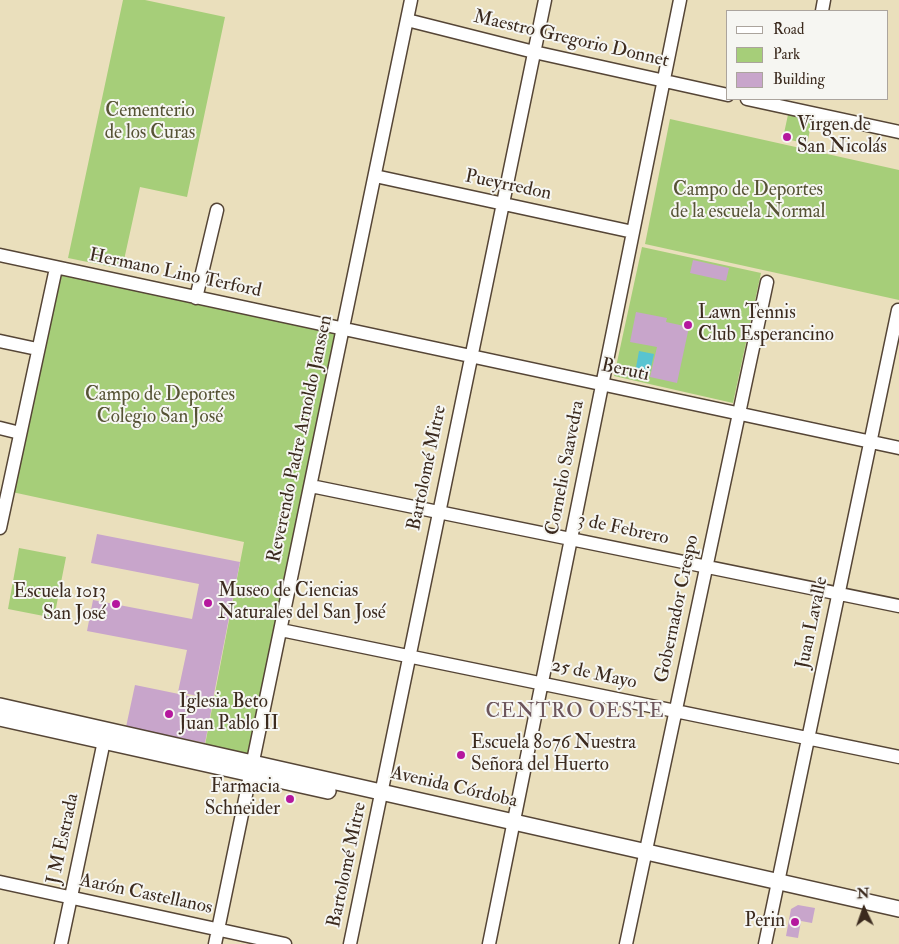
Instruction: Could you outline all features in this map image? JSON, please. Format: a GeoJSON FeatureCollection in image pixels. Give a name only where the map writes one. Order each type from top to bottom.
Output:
{"type":"FeatureCollection","features":[{"type":"Feature","properties":{"kind":"main road","name":"Avenida Córdoba"},"geometry":{"type":"LineString","coordinates":[[0,706],[252,768],[645,857],[776,886],[899,908]]}},
{"type":"Feature","properties":{"kind":"main road","name":"Avenida Córdoba"},"geometry":{"type":"LineString","coordinates":[[0,718],[104,741],[252,768]]}},
{"type":"Feature","properties":{"kind":"main road","name":"Avenida Córdoba"},"geometry":{"type":"LineString","coordinates":[[776,886],[899,919]]}},
{"type":"Feature","properties":{"kind":"street","name":"Reverendo Padre Arnoldo Janssen"},"geometry":{"type":"LineString","coordinates":[[215,944],[411,0]]}},
{"type":"Feature","properties":{"kind":"street","name":"Bartolomé Mitre"},"geometry":{"type":"LineString","coordinates":[[350,944],[545,0]]}},
{"type":"Feature","properties":{"kind":"street","name":"Cornelio Saavedra"},"geometry":{"type":"LineString","coordinates":[[489,944],[514,827],[662,81],[680,0]]}},
{"type":"Feature","properties":{"kind":"street","name":"Maestro Gregorio Donnet"},"geometry":{"type":"LineString","coordinates":[[407,20],[534,52],[726,95]]}},
{"type":"Feature","properties":{"kind":"street"},"geometry":{"type":"LineString","coordinates":[[758,100],[801,104],[899,132]]}},
{"type":"Feature","properties":{"kind":"street","name":"Pueyrredon"},"geometry":{"type":"LineString","coordinates":[[375,176],[633,232]]}},
{"type":"Feature","properties":{"kind":"street"},"geometry":{"type":"LineString","coordinates":[[196,298],[217,210]]}},
{"type":"Feature","properties":{"kind":"street","name":"Hermano Lino Terford"},"geometry":{"type":"LineString","coordinates":[[0,255],[343,329]]}},
{"type":"Feature","properties":{"kind":"street"},"geometry":{"type":"LineString","coordinates":[[0,528],[3,500],[20,433],[56,268]]}},
{"type":"Feature","properties":{"kind":"street","name":"Gobernador Crespo"},"geometry":{"type":"LineString","coordinates":[[626,944],[767,282]]}},
{"type":"Feature","properties":{"kind":"street","name":"Juan Lavalle"},"geometry":{"type":"LineString","coordinates":[[765,944],[898,310]]}},
{"type":"Feature","properties":{"kind":"street","name":"Beruti"},"geometry":{"type":"LineString","coordinates":[[343,329],[899,448]]}},
{"type":"Feature","properties":{"kind":"street"},"geometry":{"type":"LineString","coordinates":[[0,341],[37,349]]}},
{"type":"Feature","properties":{"kind":"street"},"geometry":{"type":"LineString","coordinates":[[0,428],[20,433]]}},
{"type":"Feature","properties":{"kind":"street","name":"3 de Febrero"},"geometry":{"type":"LineString","coordinates":[[310,486],[899,606]]}},
{"type":"Feature","properties":{"kind":"street","name":"25 de Mayo"},"geometry":{"type":"LineString","coordinates":[[281,630],[899,757]]}},
{"type":"Feature","properties":{"kind":"street","name":"J M Estrada"},"geometry":{"type":"LineString","coordinates":[[61,944],[104,741]]}},
{"type":"Feature","properties":{"kind":"street","name":"Aarón Castellanos"},"geometry":{"type":"LineString","coordinates":[[0,882],[285,944]]}},
{"type":"Feature","properties":{"kind":"green space","name":"Cementerio de los Curas"},"geometry":{"type":"Polygon","coordinates":[[[123,0],[145,0],[225,17],[187,197],[140,187],[122,269],[68,258],[123,0]]]}},
{"type":"Feature","properties":{"kind":"green space"},"geometry":{"type":"Polygon","coordinates":[[[789,110],[813,116],[807,144],[783,138],[789,110]]]}},
{"type":"Feature","properties":{"kind":"green space","name":"Campo de Deportes de la escuela Normal"},"geometry":{"type":"Polygon","coordinates":[[[670,119],[899,170],[899,300],[645,244],[670,119]]]}},
{"type":"Feature","properties":{"kind":"green space","name":"Lawn Tennis Club Esperancino"},"geometry":{"type":"Polygon","coordinates":[[[642,247],[761,273],[733,403],[614,376],[642,247]]]}},
{"type":"Feature","properties":{"kind":"green space","name":"Campo de Deportes Colegio San José"},"geometry":{"type":"Polygon","coordinates":[[[56,268],[343,329],[254,756],[205,745],[244,542],[12,492],[56,268]]]}},
{"type":"Feature","properties":{"kind":"green space"},"geometry":{"type":"Polygon","coordinates":[[[19,548],[66,557],[54,618],[8,609],[19,548]]]}},
{"type":"Feature","properties":{"kind":"water"},"geometry":{"type":"Polygon","coordinates":[[[639,351],[654,354],[649,376],[635,373],[639,351]]]}},
{"type":"Feature","properties":{"kind":"building"},"geometry":{"type":"Polygon","coordinates":[[[693,260],[729,268],[726,281],[690,273],[693,260]]]}},
{"type":"Feature","properties":{"kind":"building"},"geometry":{"type":"Polygon","coordinates":[[[636,312],[667,318],[666,322],[689,327],[677,383],[650,377],[657,347],[630,342],[636,312]]]}},
{"type":"Feature","properties":{"kind":"building"},"geometry":{"type":"Polygon","coordinates":[[[97,534],[240,562],[213,699],[178,692],[187,650],[87,631],[93,600],[192,619],[199,584],[91,563],[97,534]]]}},
{"type":"Feature","properties":{"kind":"building","name":"Iglesia Beto Juan Pablo II"},"geometry":{"type":"Polygon","coordinates":[[[135,685],[213,701],[205,743],[126,727],[135,685]]]}},
{"type":"Feature","properties":{"kind":"building","name":"Farmacia Schneider"},"geometry":{"type":"Polygon","coordinates":[[[288,793],[294,794],[292,804],[286,803],[288,793]]]}},
{"type":"Feature","properties":{"kind":"building","name":"Perin"},"geometry":{"type":"Polygon","coordinates":[[[798,905],[815,908],[812,923],[801,921],[798,938],[786,936],[791,909],[798,905]]]}},
{"type":"Feature","properties":{"kind":"place","name":"Virgen de San Nicolás"},"geometry":{"type":"Point","coordinates":[787,137]}},
{"type":"Feature","properties":{"kind":"place","name":"Lawn Tennis Club Esperancino"},"geometry":{"type":"Point","coordinates":[688,325]}},
{"type":"Feature","properties":{"kind":"place","name":"Museo de Ciencias Naturales del San José"},"geometry":{"type":"Point","coordinates":[208,603]}},
{"type":"Feature","properties":{"kind":"place","name":"Escuela 1013 San José"},"geometry":{"type":"Point","coordinates":[116,604]}},
{"type":"Feature","properties":{"kind":"place","name":"Iglesia Beto Juan Pablo II"},"geometry":{"type":"Point","coordinates":[169,714]}},
{"type":"Feature","properties":{"kind":"place","name":"Escuela 8076 Nuestra Señora del Huerto"},"geometry":{"type":"Point","coordinates":[461,755]}},
{"type":"Feature","properties":{"kind":"place","name":"Farmacia Schneider"},"geometry":{"type":"Point","coordinates":[290,799]}},
{"type":"Feature","properties":{"kind":"place","name":"Perin"},"geometry":{"type":"Point","coordinates":[795,922]}},
{"type":"Feature","properties":{"kind":"district","name":"CENTRO OESTE"},"geometry":{"type":"Point","coordinates":[575,713]}}]}
